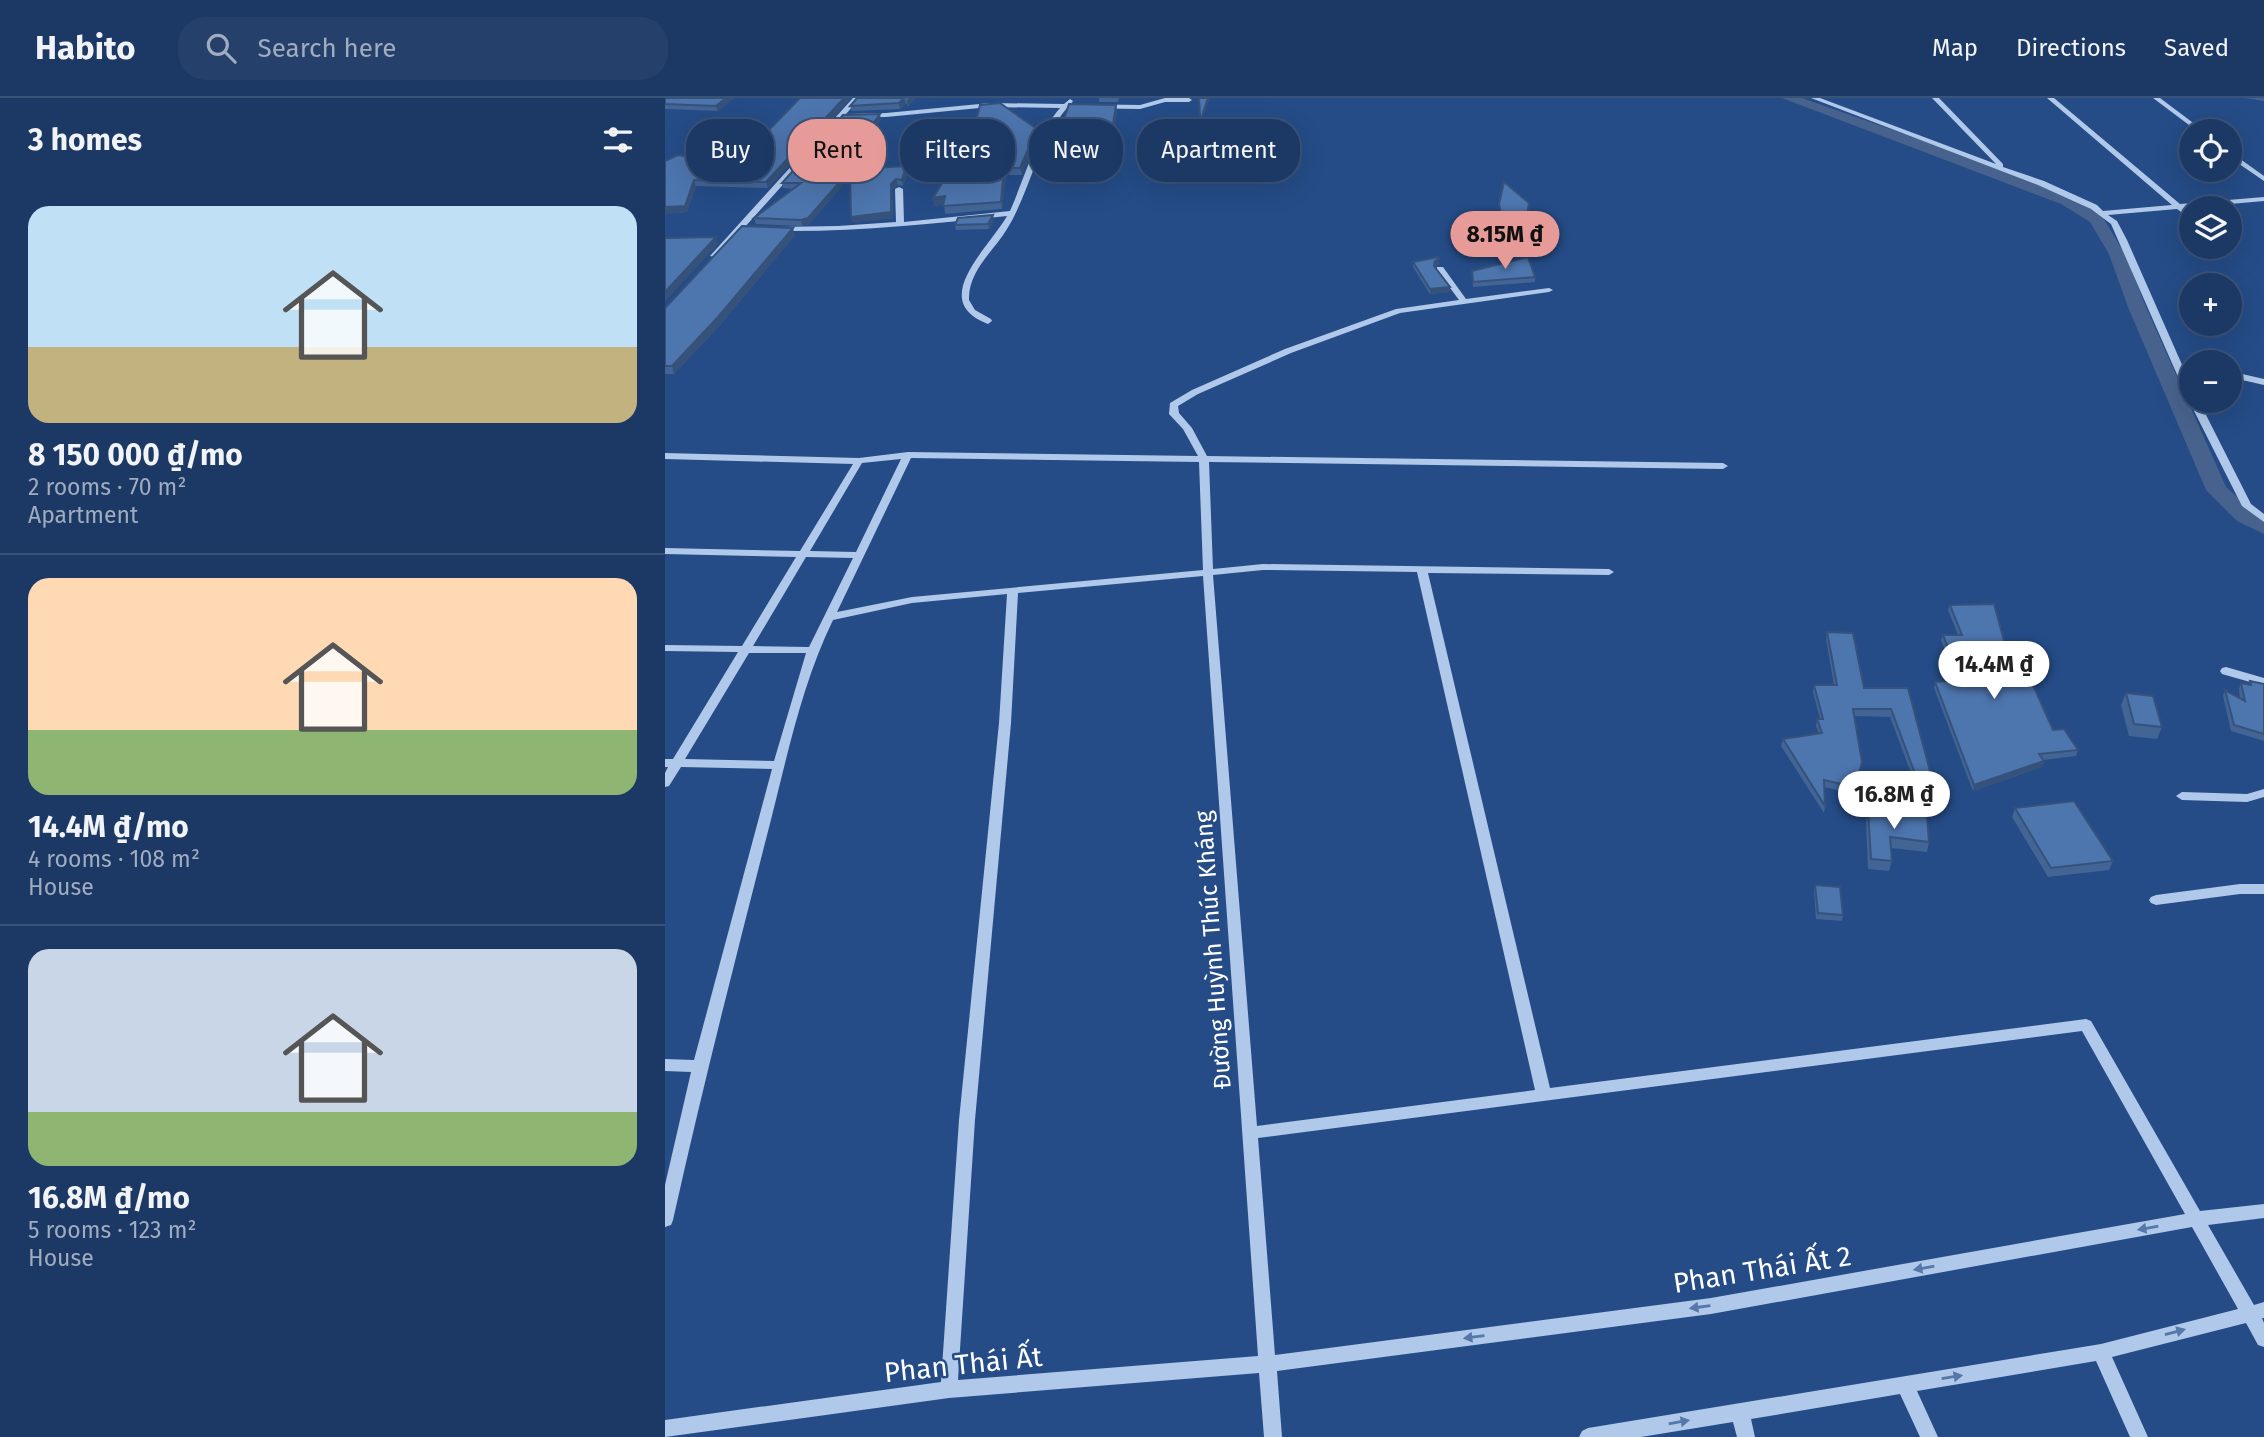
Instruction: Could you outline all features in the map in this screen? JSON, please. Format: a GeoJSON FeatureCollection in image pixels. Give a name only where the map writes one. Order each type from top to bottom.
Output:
{"type":"FeatureCollection","features":[{"type":"Feature","properties":{"kind":"street"},"geometry":{"type":"LineString","coordinates":[[712,259],[857,98]]}},
{"type":"Feature","properties":{"kind":"street"},"geometry":{"type":"LineString","coordinates":[[988,321],[973,313],[965,303],[969,278],[1014,213],[1039,147],[1073,98]]}},
{"type":"Feature","properties":{"kind":"street"},"geometry":{"type":"LineString","coordinates":[[1814,98],[2005,170],[2094,207],[2114,223],[2123,240],[2179,369]]}},
{"type":"Feature","properties":{"kind":"street"},"geometry":{"type":"LineString","coordinates":[[1831,98],[1838,107]]}},
{"type":"Feature","properties":{"kind":"street"},"geometry":{"type":"LineString","coordinates":[[1935,98],[2005,170]]}},
{"type":"Feature","properties":{"kind":"street"},"geometry":{"type":"LineString","coordinates":[[2050,98],[2179,205]]}},
{"type":"Feature","properties":{"kind":"street"},"geometry":{"type":"LineString","coordinates":[[2156,98],[2185,119]]}},
{"type":"Feature","properties":{"kind":"street"},"geometry":{"type":"LineString","coordinates":[[840,116],[886,115],[990,105],[1140,107],[1165,100],[1189,100]]}},
{"type":"Feature","properties":{"kind":"street"},"geometry":{"type":"LineString","coordinates":[[2242,163],[2264,179]]}},
{"type":"Feature","properties":{"kind":"street"},"geometry":{"type":"LineString","coordinates":[[899,189],[900,225]]}},
{"type":"Feature","properties":{"kind":"street"},"geometry":{"type":"LineString","coordinates":[[2242,202],[2264,200]]}},
{"type":"Feature","properties":{"kind":"street"},"geometry":{"type":"LineString","coordinates":[[2102,213],[2179,206]]}},
{"type":"Feature","properties":{"kind":"street"},"geometry":{"type":"LineString","coordinates":[[767,228],[814,231],[1014,213]]}},
{"type":"Feature","properties":{"kind":"street"},"geometry":{"type":"LineString","coordinates":[[740,228],[754,228]]}},
{"type":"Feature","properties":{"kind":"street"},"geometry":{"type":"LineString","coordinates":[[1440,269],[1464,302]]}},
{"type":"Feature","properties":{"kind":"street"},"geometry":{"type":"LineString","coordinates":[[1204,459],[1187,428],[1174,414],[1173,405],[1195,391],[1288,351],[1409,309],[1549,290]]}},
{"type":"Feature","properties":{"kind":"street"},"geometry":{"type":"LineString","coordinates":[[2242,377],[2264,382]]}},
{"type":"Feature","properties":{"kind":"street"},"geometry":{"type":"LineString","coordinates":[[2200,413],[2247,506],[2264,519]]}},
{"type":"Feature","properties":{"kind":"street"},"geometry":{"type":"LineString","coordinates":[[665,1220],[700,1066],[779,765],[813,650],[908,455]]}},
{"type":"Feature","properties":{"kind":"street"},"geometry":{"type":"LineString","coordinates":[[665,456],[859,461],[908,455],[1723,466]]}},
{"type":"Feature","properties":{"kind":"street","name":"Đường Huỳnh Thúc Kháng"},"geometry":{"type":"LineString","coordinates":[[1204,459],[1208,574],[1273,1437]]}},
{"type":"Feature","properties":{"kind":"street"},"geometry":{"type":"LineString","coordinates":[[665,783],[671,764],[804,554],[859,461]]}},
{"type":"Feature","properties":{"kind":"street"},"geometry":{"type":"LineString","coordinates":[[665,551],[859,555]]}},
{"type":"Feature","properties":{"kind":"street"},"geometry":{"type":"LineString","coordinates":[[830,617],[912,600],[1263,567],[1609,572]]}},
{"type":"Feature","properties":{"kind":"street"},"geometry":{"type":"LineString","coordinates":[[1422,570],[1544,1095]]}},
{"type":"Feature","properties":{"kind":"street"},"geometry":{"type":"LineString","coordinates":[[949,1389],[967,1120],[1006,723],[1013,590]]}},
{"type":"Feature","properties":{"kind":"street"},"geometry":{"type":"LineString","coordinates":[[665,648],[813,650]]}},
{"type":"Feature","properties":{"kind":"street"},"geometry":{"type":"LineString","coordinates":[[2226,671],[2264,682]]}},
{"type":"Feature","properties":{"kind":"street"},"geometry":{"type":"LineString","coordinates":[[671,764],[779,765]]}},
{"type":"Feature","properties":{"kind":"street"},"geometry":{"type":"LineString","coordinates":[[2182,796],[2247,798],[2264,793]]}},
{"type":"Feature","properties":{"kind":"street"},"geometry":{"type":"LineString","coordinates":[[2157,900],[2240,889],[2264,889]]}},
{"type":"Feature","properties":{"kind":"street"},"geometry":{"type":"LineString","coordinates":[[1250,1133],[2086,1025],[2197,1219],[2256,1311],[2264,1339]]}},
{"type":"Feature","properties":{"kind":"street"},"geometry":{"type":"LineString","coordinates":[[665,1065],[700,1066]]}},
{"type":"Feature","properties":{"kind":"street","name":"Phan Thái Ất 2"},"geometry":{"type":"LineString","coordinates":[[1267,1364],[1711,1306],[2197,1219],[2264,1211]]}},
{"type":"Feature","properties":{"kind":"street"},"geometry":{"type":"LineString","coordinates":[[1588,1437],[2101,1352],[2256,1311]]}},
{"type":"Feature","properties":{"kind":"street"},"geometry":{"type":"LineString","coordinates":[[2101,1352],[2139,1437]]}},
{"type":"Feature","properties":{"kind":"street","name":"Phan Thái Ất"},"geometry":{"type":"LineString","coordinates":[[665,1429],[949,1389],[1267,1364]]}},
{"type":"Feature","properties":{"kind":"street"},"geometry":{"type":"LineString","coordinates":[[1905,1385],[1929,1437]]}},
{"type":"Feature","properties":{"kind":"street"},"geometry":{"type":"LineString","coordinates":[[1740,1412],[1746,1437]]}},
{"type":"Feature","properties":{"kind":"building"},"geometry":{"type":"Polygon","coordinates":[[[665,98],[726,98],[716,106],[665,104],[665,98]]]}},
{"type":"Feature","properties":{"kind":"building"},"geometry":{"type":"Polygon","coordinates":[[[800,98],[844,98],[824,119],[788,119],[788,158],[774,173],[774,125],[800,98]]]}},
{"type":"Feature","properties":{"kind":"building"},"geometry":{"type":"Polygon","coordinates":[[[857,98],[904,98],[899,103],[850,106],[857,98]]]}},
{"type":"Feature","properties":{"kind":"building"},"geometry":{"type":"Polygon","coordinates":[[[1199,98],[1208,98],[1202,116],[1200,116],[1199,98]]]}},
{"type":"Feature","properties":{"kind":"building"},"geometry":{"type":"Polygon","coordinates":[[[1000,103],[1029,123],[1029,147],[1020,168],[1015,168],[1015,119],[975,119],[980,105],[1000,103]]]}},
{"type":"Feature","properties":{"kind":"building"},"geometry":{"type":"Polygon","coordinates":[[[1069,104],[1116,105],[1114,119],[1064,119],[1069,104]]]}},
{"type":"Feature","properties":{"kind":"building"},"geometry":{"type":"Polygon","coordinates":[[[880,114],[876,119],[839,119],[843,115],[880,114]]]}},
{"type":"Feature","properties":{"kind":"building"},"geometry":{"type":"Polygon","coordinates":[[[678,155],[686,157],[686,182],[693,182],[685,206],[665,207],[665,161],[678,155]]]}},
{"type":"Feature","properties":{"kind":"building"},"geometry":{"type":"Polygon","coordinates":[[[900,166],[900,180],[896,179],[891,184],[891,212],[851,217],[850,182],[886,182],[886,167],[900,166]]]}},
{"type":"Feature","properties":{"kind":"building"},"geometry":{"type":"Polygon","coordinates":[[[788,176],[788,182],[840,182],[808,218],[754,218],[801,183],[782,183],[788,176]]]}},
{"type":"Feature","properties":{"kind":"building"},"geometry":{"type":"Polygon","coordinates":[[[943,182],[1003,182],[1001,202],[943,206],[945,196],[933,198],[943,182]]]}},
{"type":"Feature","properties":{"kind":"building"},"geometry":{"type":"Polygon","coordinates":[[[1504,182],[1529,203],[1525,230],[1504,230],[1499,204],[1504,182]]]}},
{"type":"Feature","properties":{"kind":"building"},"geometry":{"type":"Polygon","coordinates":[[[993,215],[988,224],[955,225],[958,218],[993,215]]]}},
{"type":"Feature","properties":{"kind":"building"},"geometry":{"type":"Polygon","coordinates":[[[742,226],[793,228],[718,317],[672,366],[665,366],[665,308],[742,226]]]}},
{"type":"Feature","properties":{"kind":"building"},"geometry":{"type":"Polygon","coordinates":[[[716,237],[665,292],[665,238],[716,237]]]}},
{"type":"Feature","properties":{"kind":"building"},"geometry":{"type":"Polygon","coordinates":[[[1438,257],[1434,266],[1450,287],[1430,289],[1413,262],[1438,257]]]}},
{"type":"Feature","properties":{"kind":"building"},"geometry":{"type":"Polygon","coordinates":[[[1528,257],[1535,277],[1473,282],[1472,271],[1528,257]]]}},
{"type":"Feature","properties":{"kind":"building"},"geometry":{"type":"Polygon","coordinates":[[[1994,604],[2009,659],[2021,658],[2053,730],[2064,729],[2078,750],[2039,754],[2044,761],[1974,785],[1935,682],[1961,680],[1943,635],[1962,635],[1950,605],[1994,604]]]}},
{"type":"Feature","properties":{"kind":"building"},"geometry":{"type":"Polygon","coordinates":[[[1827,632],[1853,633],[1864,688],[1908,688],[1931,775],[1917,779],[1891,709],[1853,709],[1862,762],[1855,787],[1824,780],[1825,806],[1783,739],[1822,733],[1817,719],[1823,719],[1814,685],[1837,685],[1827,632]]]}},
{"type":"Feature","properties":{"kind":"building"},"geometry":{"type":"Polygon","coordinates":[[[2250,681],[2264,684],[2264,734],[2234,725],[2225,690],[2245,701],[2241,683],[2251,685],[2250,681]]]}},
{"type":"Feature","properties":{"kind":"building"},"geometry":{"type":"Polygon","coordinates":[[[2126,693],[2153,696],[2162,727],[2134,724],[2126,693]]]}},
{"type":"Feature","properties":{"kind":"building"},"geometry":{"type":"Polygon","coordinates":[[[2074,801],[2113,861],[2051,868],[2015,808],[2074,801]]]}},
{"type":"Feature","properties":{"kind":"building"},"geometry":{"type":"Polygon","coordinates":[[[1868,810],[1927,816],[1929,842],[1890,837],[1892,861],[1871,859],[1868,810]]]}},
{"type":"Feature","properties":{"kind":"building"},"geometry":{"type":"Polygon","coordinates":[[[1815,885],[1840,887],[1843,915],[1818,913],[1815,885]]]}},
{"type":"Feature","properties":{"kind":"waterway"},"geometry":{"type":"LineString","coordinates":[[1789,98],[1936,150],[2067,201],[2096,219],[2117,254],[2137,307],[2217,490],[2245,516],[2264,527]]}}]}
